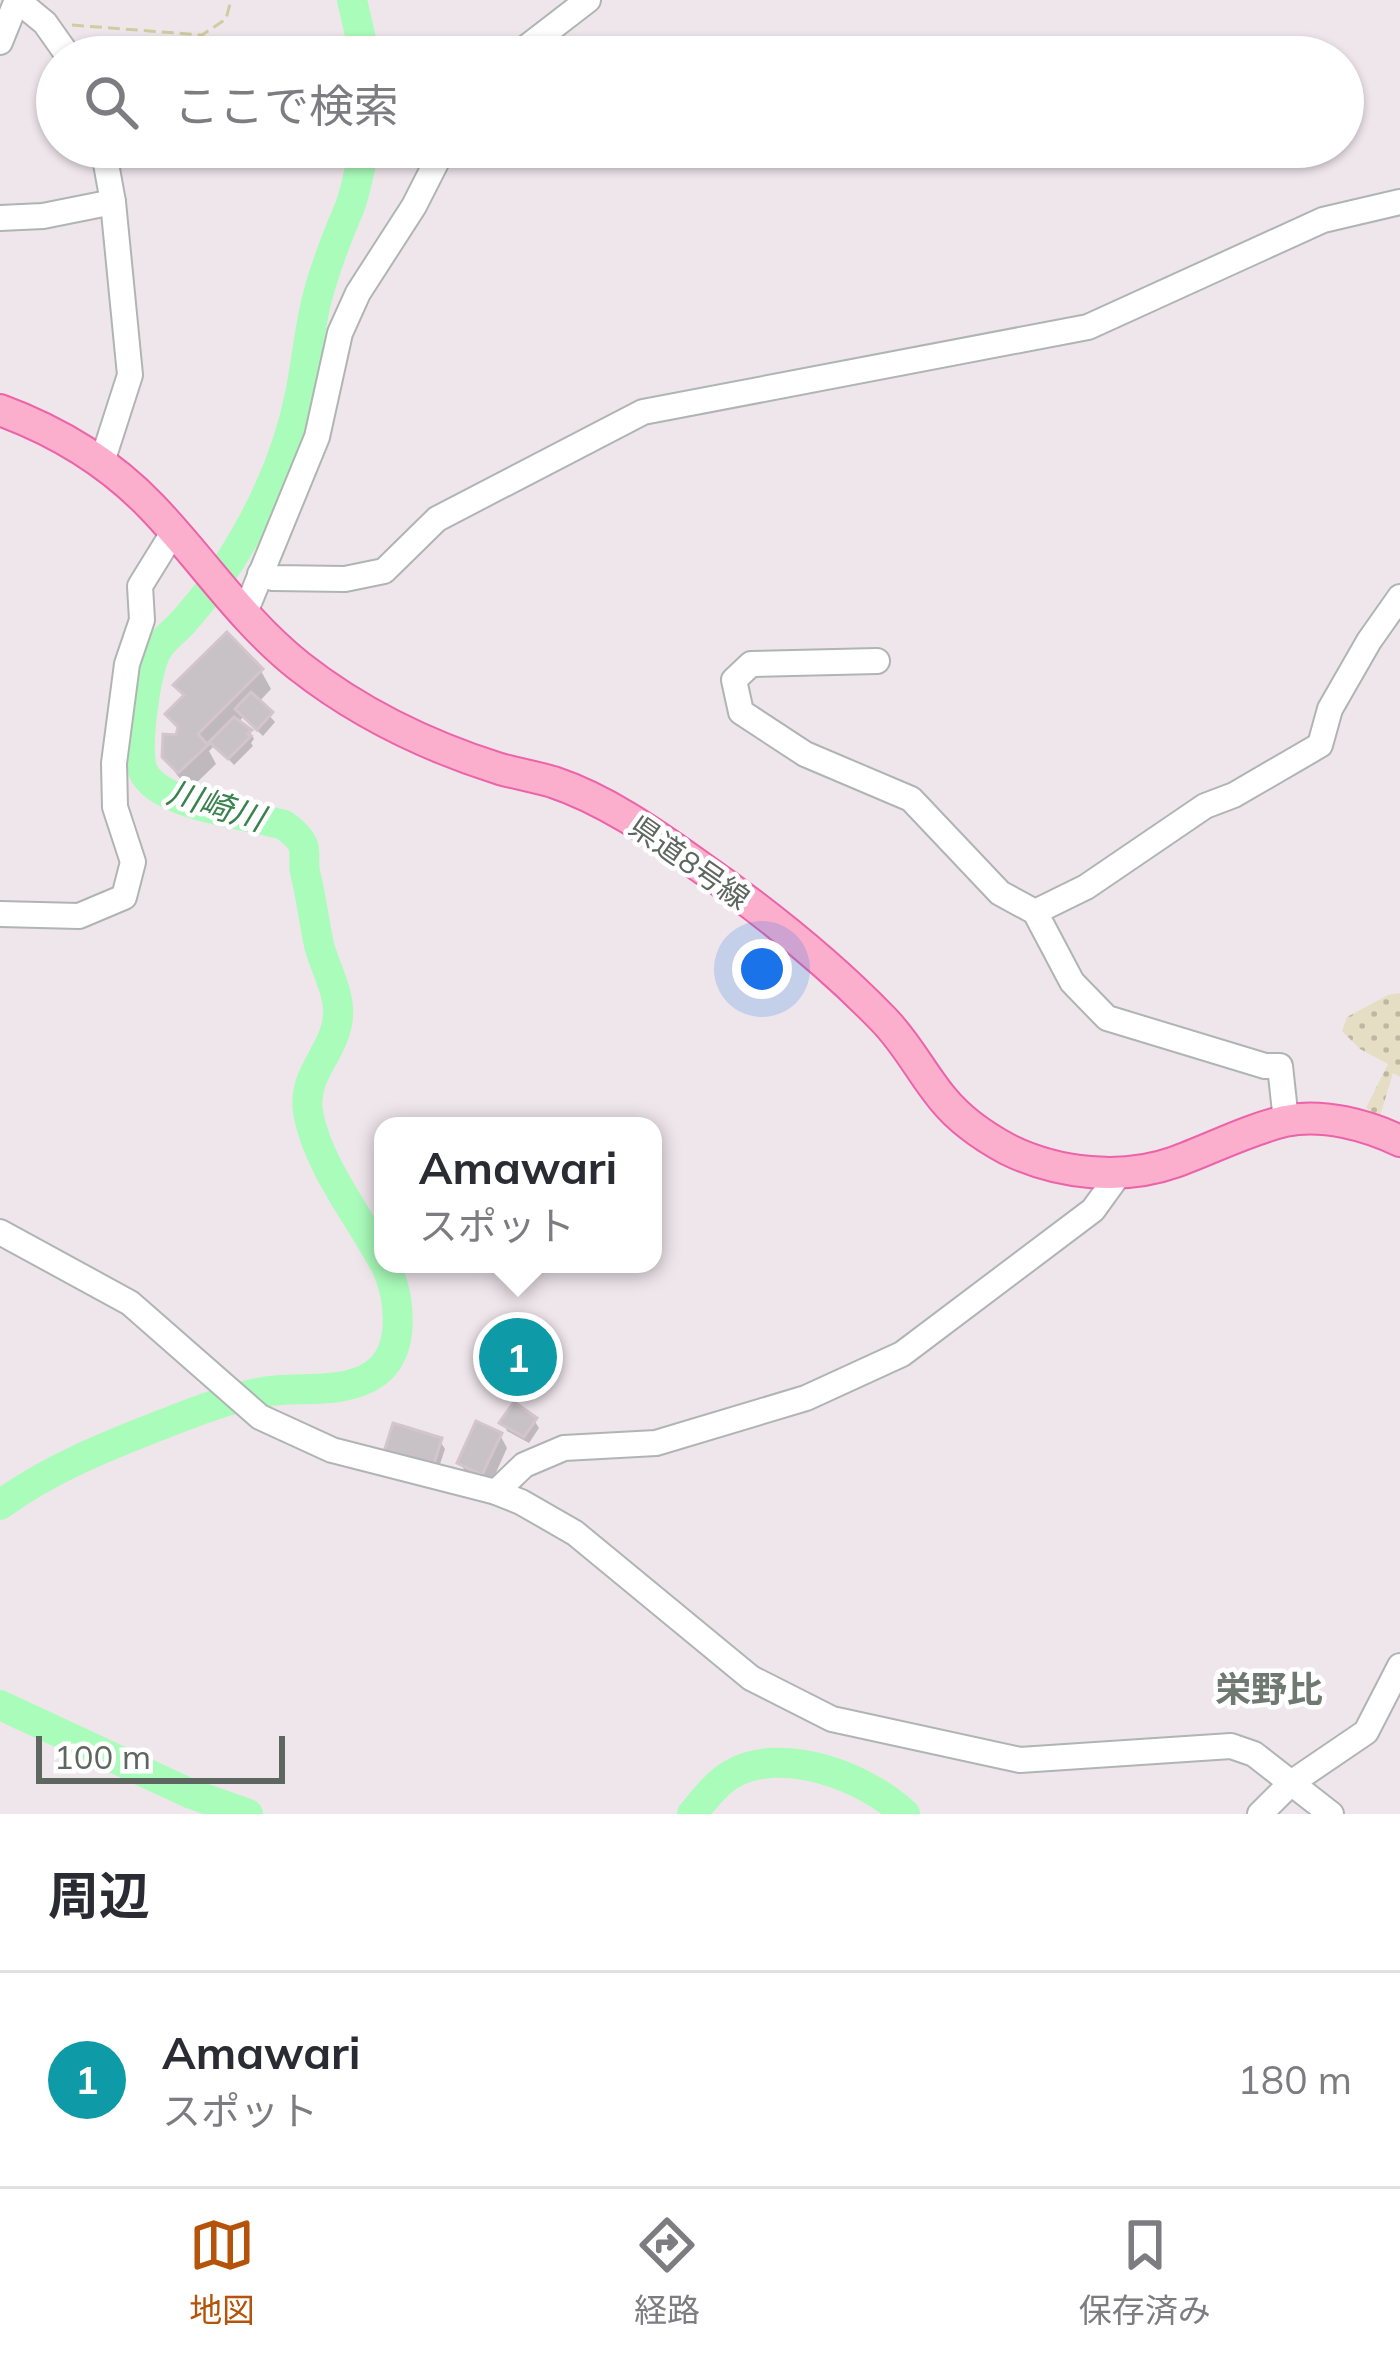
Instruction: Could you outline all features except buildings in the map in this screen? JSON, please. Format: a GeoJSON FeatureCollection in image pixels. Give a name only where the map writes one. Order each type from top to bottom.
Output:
{"type":"FeatureCollection","features":[{"type":"Feature","properties":{"kind":"main road","name":"県道8号線"},"geometry":{"type":"LineString","coordinates":[[0,410],[64,438],[102,462],[149,504],[279,650],[328,689],[427,743],[583,795],[633,821],[697,864],[834,970],[887,1023],[942,1098],[979,1132],[1010,1150],[1048,1165],[1119,1174],[1169,1164],[1286,1121],[1341,1122],[1400,1141]]}},
{"type":"Feature","properties":{"kind":"street"},"geometry":{"type":"LineString","coordinates":[[0,42],[17,0],[54,36]]}},
{"type":"Feature","properties":{"kind":"street"},"geometry":{"type":"LineString","coordinates":[[541,36],[588,0]]}},
{"type":"Feature","properties":{"kind":"street"},"geometry":{"type":"LineString","coordinates":[[102,462],[130,375],[107,168]]}},
{"type":"Feature","properties":{"kind":"street"},"geometry":{"type":"LineString","coordinates":[[237,606],[260,574],[317,437],[340,333],[358,293],[433,168]]}},
{"type":"Feature","properties":{"kind":"street"},"geometry":{"type":"LineString","coordinates":[[0,218],[43,216],[113,202]]}},
{"type":"Feature","properties":{"kind":"street"},"geometry":{"type":"LineString","coordinates":[[260,574],[345,579],[384,571],[436,519],[644,412],[1088,327],[1323,220],[1400,202]]}},
{"type":"Feature","properties":{"kind":"street"},"geometry":{"type":"LineString","coordinates":[[0,914],[79,916],[124,897],[133,862],[115,807],[114,763],[122,704],[142,620],[140,586],[159,551],[177,535]]}},
{"type":"Feature","properties":{"kind":"street"},"geometry":{"type":"LineString","coordinates":[[1035,912],[1086,887],[1205,806],[1234,795],[1320,745],[1330,709],[1400,598]]}},
{"type":"Feature","properties":{"kind":"street"},"geometry":{"type":"LineString","coordinates":[[877,662],[751,664],[734,680],[741,712],[805,754],[911,799],[1000,893],[1035,912],[1072,982],[1107,1018],[1265,1066],[1280,1066],[1286,1121]]}},
{"type":"Feature","properties":{"kind":"street"},"geometry":{"type":"LineString","coordinates":[[496,1492],[524,1465],[564,1448],[656,1443],[806,1398],[902,1354],[1093,1210],[1119,1174]]}},
{"type":"Feature","properties":{"kind":"street"},"geometry":{"type":"LineString","coordinates":[[0,1232],[130,1303],[260,1417],[332,1450],[496,1492],[575,1533],[751,1678],[832,1719],[1020,1760],[1232,1746],[1254,1754],[1330,1814]]}},
{"type":"Feature","properties":{"kind":"street"},"geometry":{"type":"LineString","coordinates":[[1260,1814],[1292,1783],[1366,1732],[1400,1666]]}},
{"type":"Feature","properties":{"kind":"path"},"geometry":{"type":"LineString","coordinates":[[45,23],[202,35],[226,19],[231,0]]}},
{"type":"Feature","properties":{"kind":"shaded area"},"geometry":{"type":"Polygon","coordinates":[[[1400,993],[1400,1077],[1393,1073],[1380,1116],[1366,1108],[1388,1064],[1360,1049],[1342,1031],[1347,1017],[1400,993]]]}},
{"type":"Feature","properties":{"kind":"waterway","name":"川崎川"},"geometry":{"type":"LineString","coordinates":[[352,0],[360,36]]}},
{"type":"Feature","properties":{"kind":"waterway","name":"川崎川"},"geometry":{"type":"LineString","coordinates":[[360,168],[318,295],[296,413],[278,468],[231,560],[155,654],[140,747],[143,771],[166,793],[284,825],[303,845],[319,945],[338,1008],[336,1030],[310,1086],[308,1112],[329,1170],[374,1246]]}},
{"type":"Feature","properties":{"kind":"waterway","name":"川崎川"},"geometry":{"type":"LineString","coordinates":[[0,1505],[80,1459],[214,1405],[263,1392],[348,1385],[373,1375],[384,1365],[396,1338],[397,1307],[388,1273]]}},
{"type":"Feature","properties":{"kind":"waterway"},"geometry":{"type":"LineString","coordinates":[[0,1705],[189,1793],[248,1814]]}},
{"type":"Feature","properties":{"kind":"waterway"},"geometry":{"type":"LineString","coordinates":[[692,1814],[732,1774],[775,1763],[847,1777],[905,1814]]}},
{"type":"Feature","properties":{"kind":"place","name":"Amawari"},"geometry":{"type":"Point","coordinates":[518,1357]}},
{"type":"Feature","properties":{"kind":"district","name":"栄野比"},"geometry":{"type":"Point","coordinates":[1269,1689]}}]}
